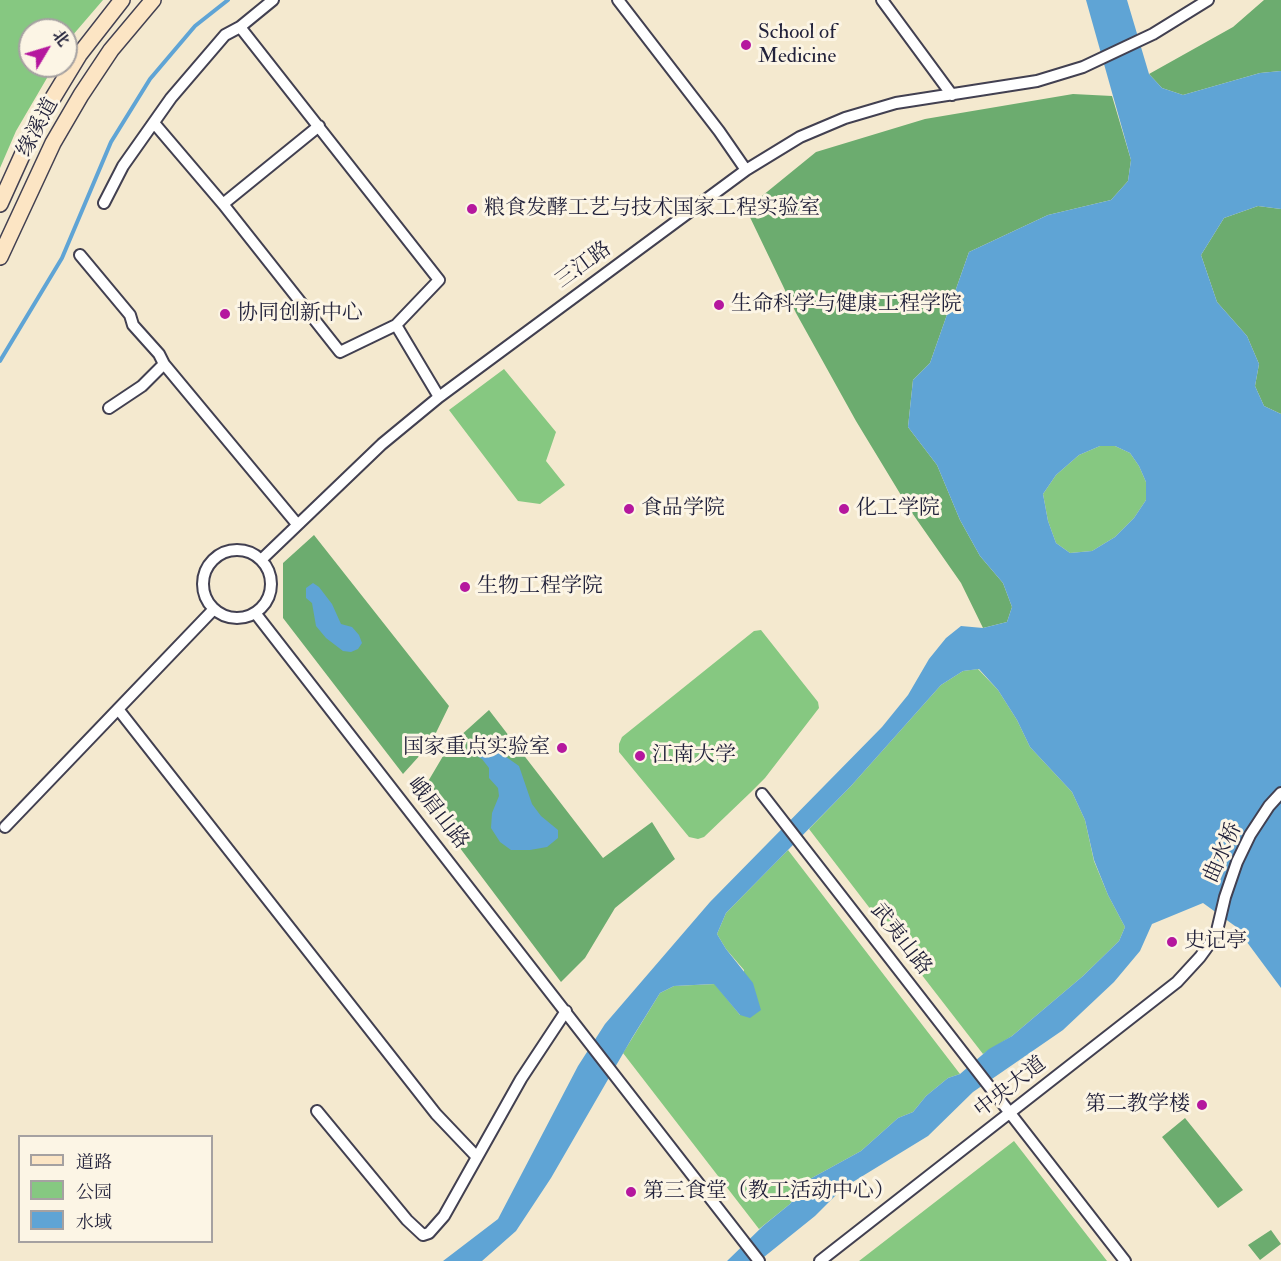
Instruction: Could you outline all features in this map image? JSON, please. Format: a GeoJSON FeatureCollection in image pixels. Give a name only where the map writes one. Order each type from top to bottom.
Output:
{"type":"FeatureCollection","features":[{"type":"Feature","properties":{"kind":"main road","name":"缘溪道"},"geometry":{"type":"LineString","coordinates":[[0,204],[40,120],[79,55],[122,0]]}},
{"type":"Feature","properties":{"kind":"main road","name":"缘溪道"},"geometry":{"type":"LineString","coordinates":[[0,257],[53,143],[81,95],[111,50],[153,0]]}},
{"type":"Feature","properties":{"kind":"street"},"geometry":{"type":"LineString","coordinates":[[104,203],[123,166],[171,98],[225,35],[240,27],[273,0]]}},
{"type":"Feature","properties":{"kind":"street"},"geometry":{"type":"LineString","coordinates":[[618,0],[719,131],[746,170]]}},
{"type":"Feature","properties":{"kind":"street"},"geometry":{"type":"LineString","coordinates":[[882,0],[952,94]]}},
{"type":"Feature","properties":{"kind":"street","name":"三江路"},"geometry":{"type":"LineString","coordinates":[[261,560],[382,444],[439,397],[746,170],[800,137],[845,118],[896,104],[1037,81],[1083,67],[1153,34],[1208,0]]}},
{"type":"Feature","properties":{"kind":"street"},"geometry":{"type":"LineString","coordinates":[[154,123],[223,204],[340,352],[396,326],[439,280],[240,27]]}},
{"type":"Feature","properties":{"kind":"street"},"geometry":{"type":"LineString","coordinates":[[223,204],[319,126]]}},
{"type":"Feature","properties":{"kind":"street"},"geometry":{"type":"LineString","coordinates":[[80,255],[130,315],[133,325],[159,354],[164,364],[297,524]]}},
{"type":"Feature","properties":{"kind":"street"},"geometry":{"type":"LineString","coordinates":[[396,326],[439,397]]}},
{"type":"Feature","properties":{"kind":"street"},"geometry":{"type":"LineString","coordinates":[[109,408],[142,386],[164,364]]}},
{"type":"Feature","properties":{"kind":"street"},"geometry":{"type":"LineString","coordinates":[[231,550],[252,553],[261,560],[270,573],[272,588],[267,603],[256,614],[242,619],[226,618],[213,610],[203,591],[202,580],[212,561],[220,554],[231,550]]}},
{"type":"Feature","properties":{"kind":"street"},"geometry":{"type":"LineString","coordinates":[[5,827],[213,610]]}},
{"type":"Feature","properties":{"kind":"street","name":"峨眉山路"},"geometry":{"type":"LineString","coordinates":[[256,614],[759,1261]]}},
{"type":"Feature","properties":{"kind":"street"},"geometry":{"type":"LineString","coordinates":[[118,709],[436,1114],[477,1156]]}},
{"type":"Feature","properties":{"kind":"street","name":"曲水桥"},"geometry":{"type":"LineString","coordinates":[[1216,935],[1225,897],[1250,835],[1269,806],[1281,793]]}},
{"type":"Feature","properties":{"kind":"street","name":"武夷山路"},"geometry":{"type":"LineString","coordinates":[[762,794],[1010,1114]]}},
{"type":"Feature","properties":{"kind":"street","name":"中央大道"},"geometry":{"type":"LineString","coordinates":[[820,1261],[1177,982],[1216,935]]}},
{"type":"Feature","properties":{"kind":"street"},"geometry":{"type":"LineString","coordinates":[[317,1111],[407,1220],[423,1235],[435,1228],[444,1216],[521,1079],[566,1011]]}},
{"type":"Feature","properties":{"kind":"street"},"geometry":{"type":"LineString","coordinates":[[1010,1114],[1125,1261]]}},
{"type":"Feature","properties":{"kind":"green space"},"geometry":{"type":"Polygon","coordinates":[[[0,0],[103,0],[78,29],[78,18],[18,18],[18,78],[47,78],[16,131],[0,168],[0,0]]]}},
{"type":"Feature","properties":{"kind":"green space"},"geometry":{"type":"Polygon","coordinates":[[[1264,0],[1281,0],[1281,71],[1260,73],[1183,95],[1162,88],[1149,74],[1233,27],[1264,0]]]}},
{"type":"Feature","properties":{"kind":"green space"},"geometry":{"type":"Polygon","coordinates":[[[1073,94],[1112,96],[1131,160],[1128,181],[1111,200],[1048,215],[969,252],[930,363],[913,380],[908,427],[937,465],[960,520],[980,556],[1003,583],[1012,607],[1007,622],[983,628],[961,583],[910,510],[856,421],[796,313],[746,209],[816,152],[925,119],[1073,94]]]}},
{"type":"Feature","properties":{"kind":"green space"},"geometry":{"type":"Polygon","coordinates":[[[1258,206],[1281,209],[1281,414],[1264,406],[1255,386],[1259,364],[1247,336],[1217,302],[1201,255],[1224,218],[1258,206]]]}},
{"type":"Feature","properties":{"kind":"green space"},"geometry":{"type":"Polygon","coordinates":[[[504,369],[556,432],[546,461],[565,485],[540,504],[518,501],[449,410],[504,369]]]}},
{"type":"Feature","properties":{"kind":"green space"},"geometry":{"type":"Polygon","coordinates":[[[1100,446],[1115,446],[1130,453],[1146,482],[1146,500],[1134,518],[1115,537],[1092,551],[1070,553],[1056,543],[1048,521],[1043,494],[1056,475],[1079,455],[1100,446]]]}},
{"type":"Feature","properties":{"kind":"green space"},"geometry":{"type":"Polygon","coordinates":[[[314,535],[449,706],[431,743],[403,774],[283,618],[283,563],[314,535]]]}},
{"type":"Feature","properties":{"kind":"green space"},"geometry":{"type":"Polygon","coordinates":[[[761,630],[818,702],[819,708],[765,778],[750,793],[704,837],[698,839],[689,837],[619,752],[619,744],[622,737],[754,631],[761,630]]]}},
{"type":"Feature","properties":{"kind":"green space"},"geometry":{"type":"Polygon","coordinates":[[[978,669],[998,690],[1017,720],[1030,747],[1072,792],[1085,820],[1094,861],[1125,927],[1119,941],[1083,976],[1012,1036],[983,1054],[911,961],[920,952],[909,937],[898,945],[809,829],[851,786],[941,685],[963,671],[978,669]]]}},
{"type":"Feature","properties":{"kind":"green space"},"geometry":{"type":"Polygon","coordinates":[[[489,710],[603,858],[652,822],[675,859],[615,908],[585,958],[561,982],[420,795],[449,746],[489,710]]]}},
{"type":"Feature","properties":{"kind":"green space"},"geometry":{"type":"Polygon","coordinates":[[[788,850],[960,1074],[948,1078],[926,1096],[913,1112],[898,1118],[861,1151],[810,1179],[790,1204],[759,1229],[623,1053],[660,993],[674,986],[715,984],[740,1015],[744,970],[726,949],[717,934],[726,913],[788,850]]]}},
{"type":"Feature","properties":{"kind":"green space"},"geometry":{"type":"Polygon","coordinates":[[[1185,1118],[1243,1190],[1218,1208],[1162,1137],[1185,1118]]]}},
{"type":"Feature","properties":{"kind":"green space"},"geometry":{"type":"Polygon","coordinates":[[[1014,1141],[1107,1261],[859,1261],[1014,1141]]]}},
{"type":"Feature","properties":{"kind":"green space"},"geometry":{"type":"Polygon","coordinates":[[[1271,1230],[1281,1244],[1260,1260],[1248,1245],[1271,1230]]]}},
{"type":"Feature","properties":{"kind":"water"},"geometry":{"type":"Polygon","coordinates":[[[1086,0],[1127,0],[1149,74],[1162,88],[1183,95],[1260,73],[1281,71],[1281,209],[1258,206],[1224,218],[1201,255],[1217,302],[1247,336],[1259,364],[1255,386],[1264,406],[1281,414],[1281,988],[1235,926],[1203,903],[1152,924],[1140,951],[1114,982],[1063,1030],[973,1092],[928,1136],[843,1188],[815,1216],[759,1261],[727,1261],[763,1226],[790,1204],[810,1179],[861,1151],[898,1118],[913,1112],[926,1096],[948,1078],[960,1074],[989,1049],[1012,1036],[1083,976],[1119,941],[1125,927],[1108,895],[1094,860],[1085,820],[1072,792],[1030,747],[1017,720],[998,690],[979,669],[963,671],[941,685],[851,786],[726,913],[717,934],[753,983],[761,1010],[750,1018],[740,1015],[714,984],[674,986],[660,993],[551,1178],[516,1231],[482,1261],[443,1261],[498,1219],[578,1066],[605,1024],[710,902],[882,727],[908,695],[929,659],[946,638],[961,626],[983,628],[1007,622],[1012,607],[1003,583],[980,556],[960,520],[937,465],[908,427],[913,380],[930,363],[969,252],[1048,215],[1111,200],[1128,181],[1131,160],[1086,0]],[[1100,446],[1079,455],[1056,475],[1043,494],[1048,521],[1056,543],[1070,553],[1092,551],[1115,537],[1134,518],[1146,500],[1146,482],[1139,466],[1130,453],[1115,446],[1100,446]]]}},
{"type":"Feature","properties":{"kind":"water"},"geometry":{"type":"Polygon","coordinates":[[[313,583],[332,604],[341,624],[352,627],[359,635],[362,643],[358,649],[351,652],[343,651],[326,638],[316,626],[312,603],[306,598],[306,588],[313,583]]]}},
{"type":"Feature","properties":{"kind":"water"},"geometry":{"type":"Polygon","coordinates":[[[487,739],[492,747],[519,766],[532,804],[541,816],[558,830],[558,838],[547,847],[511,850],[500,842],[491,828],[492,813],[499,796],[498,788],[489,778],[489,768],[482,759],[467,750],[470,742],[487,739]]]}},
{"type":"Feature","properties":{"kind":"waterway"},"geometry":{"type":"LineString","coordinates":[[0,361],[62,258],[111,142],[150,79],[195,26],[228,0]]}},
{"type":"Feature","properties":{"kind":"place","name":"School of Medicine"},"geometry":{"type":"Point","coordinates":[746,45]}},
{"type":"Feature","properties":{"kind":"place","name":"粮食发酵工艺与技术国家工程实验室"},"geometry":{"type":"Point","coordinates":[472,209]}},
{"type":"Feature","properties":{"kind":"place","name":"生命科学与健康工程学院"},"geometry":{"type":"Point","coordinates":[719,305]}},
{"type":"Feature","properties":{"kind":"place","name":"协同创新中心"},"geometry":{"type":"Point","coordinates":[225,314]}},
{"type":"Feature","properties":{"kind":"place","name":"食品学院"},"geometry":{"type":"Point","coordinates":[629,509]}},
{"type":"Feature","properties":{"kind":"place","name":"化工学院"},"geometry":{"type":"Point","coordinates":[844,509]}},
{"type":"Feature","properties":{"kind":"place","name":"生物工程学院"},"geometry":{"type":"Point","coordinates":[465,587]}},
{"type":"Feature","properties":{"kind":"place","name":"国家重点实验室"},"geometry":{"type":"Point","coordinates":[562,748]}},
{"type":"Feature","properties":{"kind":"place","name":"江南大学"},"geometry":{"type":"Point","coordinates":[640,756]}},
{"type":"Feature","properties":{"kind":"place","name":"史记亭"},"geometry":{"type":"Point","coordinates":[1172,942]}},
{"type":"Feature","properties":{"kind":"place","name":"第二教学楼"},"geometry":{"type":"Point","coordinates":[1202,1105]}},
{"type":"Feature","properties":{"kind":"place","name":"第三食堂（教工活动中心）"},"geometry":{"type":"Point","coordinates":[631,1192]}}]}
